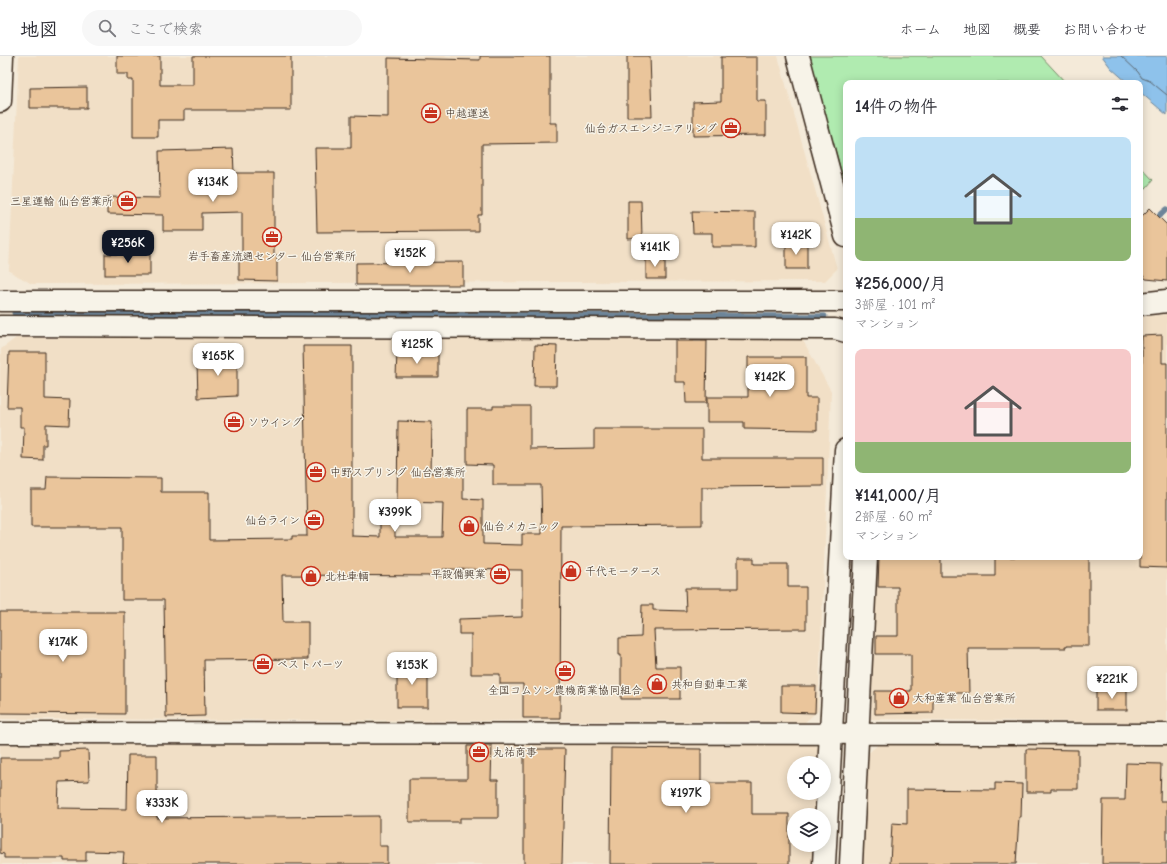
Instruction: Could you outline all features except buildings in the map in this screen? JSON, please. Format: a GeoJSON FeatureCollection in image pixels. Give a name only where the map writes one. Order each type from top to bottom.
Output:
{"type":"FeatureCollection","features":[{"type":"Feature","properties":{"kind":"street"},"geometry":{"type":"LineString","coordinates":[[0,101],[2,56]]}},
{"type":"Feature","properties":{"kind":"street"},"geometry":{"type":"LineString","coordinates":[[798,56],[843,225]]}},
{"type":"Feature","properties":{"kind":"street"},"geometry":{"type":"LineString","coordinates":[[0,301],[843,301]]}},
{"type":"Feature","properties":{"kind":"street"},"geometry":{"type":"LineString","coordinates":[[1143,304],[1167,301]]}},
{"type":"Feature","properties":{"kind":"street"},"geometry":{"type":"LineString","coordinates":[[0,326],[835,329],[843,331]]}},
{"type":"Feature","properties":{"kind":"street"},"geometry":{"type":"LineString","coordinates":[[824,864],[843,503]]}},
{"type":"Feature","properties":{"kind":"street"},"geometry":{"type":"LineString","coordinates":[[850,864],[858,734],[866,560]]}},
{"type":"Feature","properties":{"kind":"street"},"geometry":{"type":"LineString","coordinates":[[0,733],[1167,734]]}},
{"type":"Feature","properties":{"kind":"shaded area"},"geometry":{"type":"Polygon","coordinates":[[[19,56],[778,56],[837,269],[825,281],[32,284],[9,271],[19,56]]]}},
{"type":"Feature","properties":{"kind":"shaded area"},"geometry":{"type":"Polygon","coordinates":[[[1167,314],[1167,723],[871,719],[877,560],[1143,560],[1143,317],[1167,314]]]}},
{"type":"Feature","properties":{"kind":"shaded area"},"geometry":{"type":"Polygon","coordinates":[[[801,337],[831,391],[818,711],[805,722],[0,719],[0,370],[1,349],[16,338],[801,337]]]}},
{"type":"Feature","properties":{"kind":"shaded area"},"geometry":{"type":"Polygon","coordinates":[[[812,741],[820,750],[820,756],[787,756],[787,800],[817,800],[817,808],[787,808],[787,852],[814,852],[813,864],[0,864],[0,745],[812,741]]]}},
{"type":"Feature","properties":{"kind":"shaded area"},"geometry":{"type":"Polygon","coordinates":[[[879,744],[1167,745],[1167,864],[860,864],[866,755],[879,744]]]}},
{"type":"Feature","properties":{"kind":"green space"},"geometry":{"type":"Polygon","coordinates":[[[809,56],[1041,56],[1063,80],[843,80],[843,178],[809,56]]]}},
{"type":"Feature","properties":{"kind":"green space"},"geometry":{"type":"Polygon","coordinates":[[[1143,169],[1153,180],[1143,192],[1143,169]]]}},
{"type":"Feature","properties":{"kind":"water"},"geometry":{"type":"Polygon","coordinates":[[[1102,56],[1167,56],[1167,115],[1143,95],[1143,80],[1125,80],[1111,68],[1102,56]]]}},
{"type":"Feature","properties":{"kind":"waterway"},"geometry":{"type":"LineString","coordinates":[[1153,221],[1167,209]]}},
{"type":"Feature","properties":{"kind":"waterway"},"geometry":{"type":"LineString","coordinates":[[14,313],[825,316]]}},
{"type":"Feature","properties":{"kind":"place","name":"中越運送"},"geometry":{"type":"Point","coordinates":[431,113]}},
{"type":"Feature","properties":{"kind":"place","name":"仙台ガスエンジニアリング"},"geometry":{"type":"Point","coordinates":[731,128]}},
{"type":"Feature","properties":{"kind":"place","name":"三星運輸 仙台営業所"},"geometry":{"type":"Point","coordinates":[127,201]}},
{"type":"Feature","properties":{"kind":"place","name":"岩手畜産流通センター 仙台営業所"},"geometry":{"type":"Point","coordinates":[272,237]}},
{"type":"Feature","properties":{"kind":"place","name":"ソウイング"},"geometry":{"type":"Point","coordinates":[234,422]}},
{"type":"Feature","properties":{"kind":"place","name":"中野スプリング 仙台営業所"},"geometry":{"type":"Point","coordinates":[316,472]}},
{"type":"Feature","properties":{"kind":"place","name":"仙台ライン"},"geometry":{"type":"Point","coordinates":[314,520]}},
{"type":"Feature","properties":{"kind":"place","name":"仙台メカニック"},"geometry":{"type":"Point","coordinates":[469,526]}},
{"type":"Feature","properties":{"kind":"place","name":"千代モータース"},"geometry":{"type":"Point","coordinates":[571,571]}},
{"type":"Feature","properties":{"kind":"place","name":"平設備興業"},"geometry":{"type":"Point","coordinates":[500,574]}},
{"type":"Feature","properties":{"kind":"place","name":"北杜車輌"},"geometry":{"type":"Point","coordinates":[311,576]}},
{"type":"Feature","properties":{"kind":"place","name":"ベストパーツ"},"geometry":{"type":"Point","coordinates":[263,664]}},
{"type":"Feature","properties":{"kind":"place","name":"全国コムソン農機商業協同組合"},"geometry":{"type":"Point","coordinates":[565,671]}},
{"type":"Feature","properties":{"kind":"place","name":"共和自動車工業"},"geometry":{"type":"Point","coordinates":[657,684]}},
{"type":"Feature","properties":{"kind":"place","name":"大和産業 仙台営業所"},"geometry":{"type":"Point","coordinates":[899,698]}},
{"type":"Feature","properties":{"kind":"place","name":"丸祐商事"},"geometry":{"type":"Point","coordinates":[479,752]}}]}
